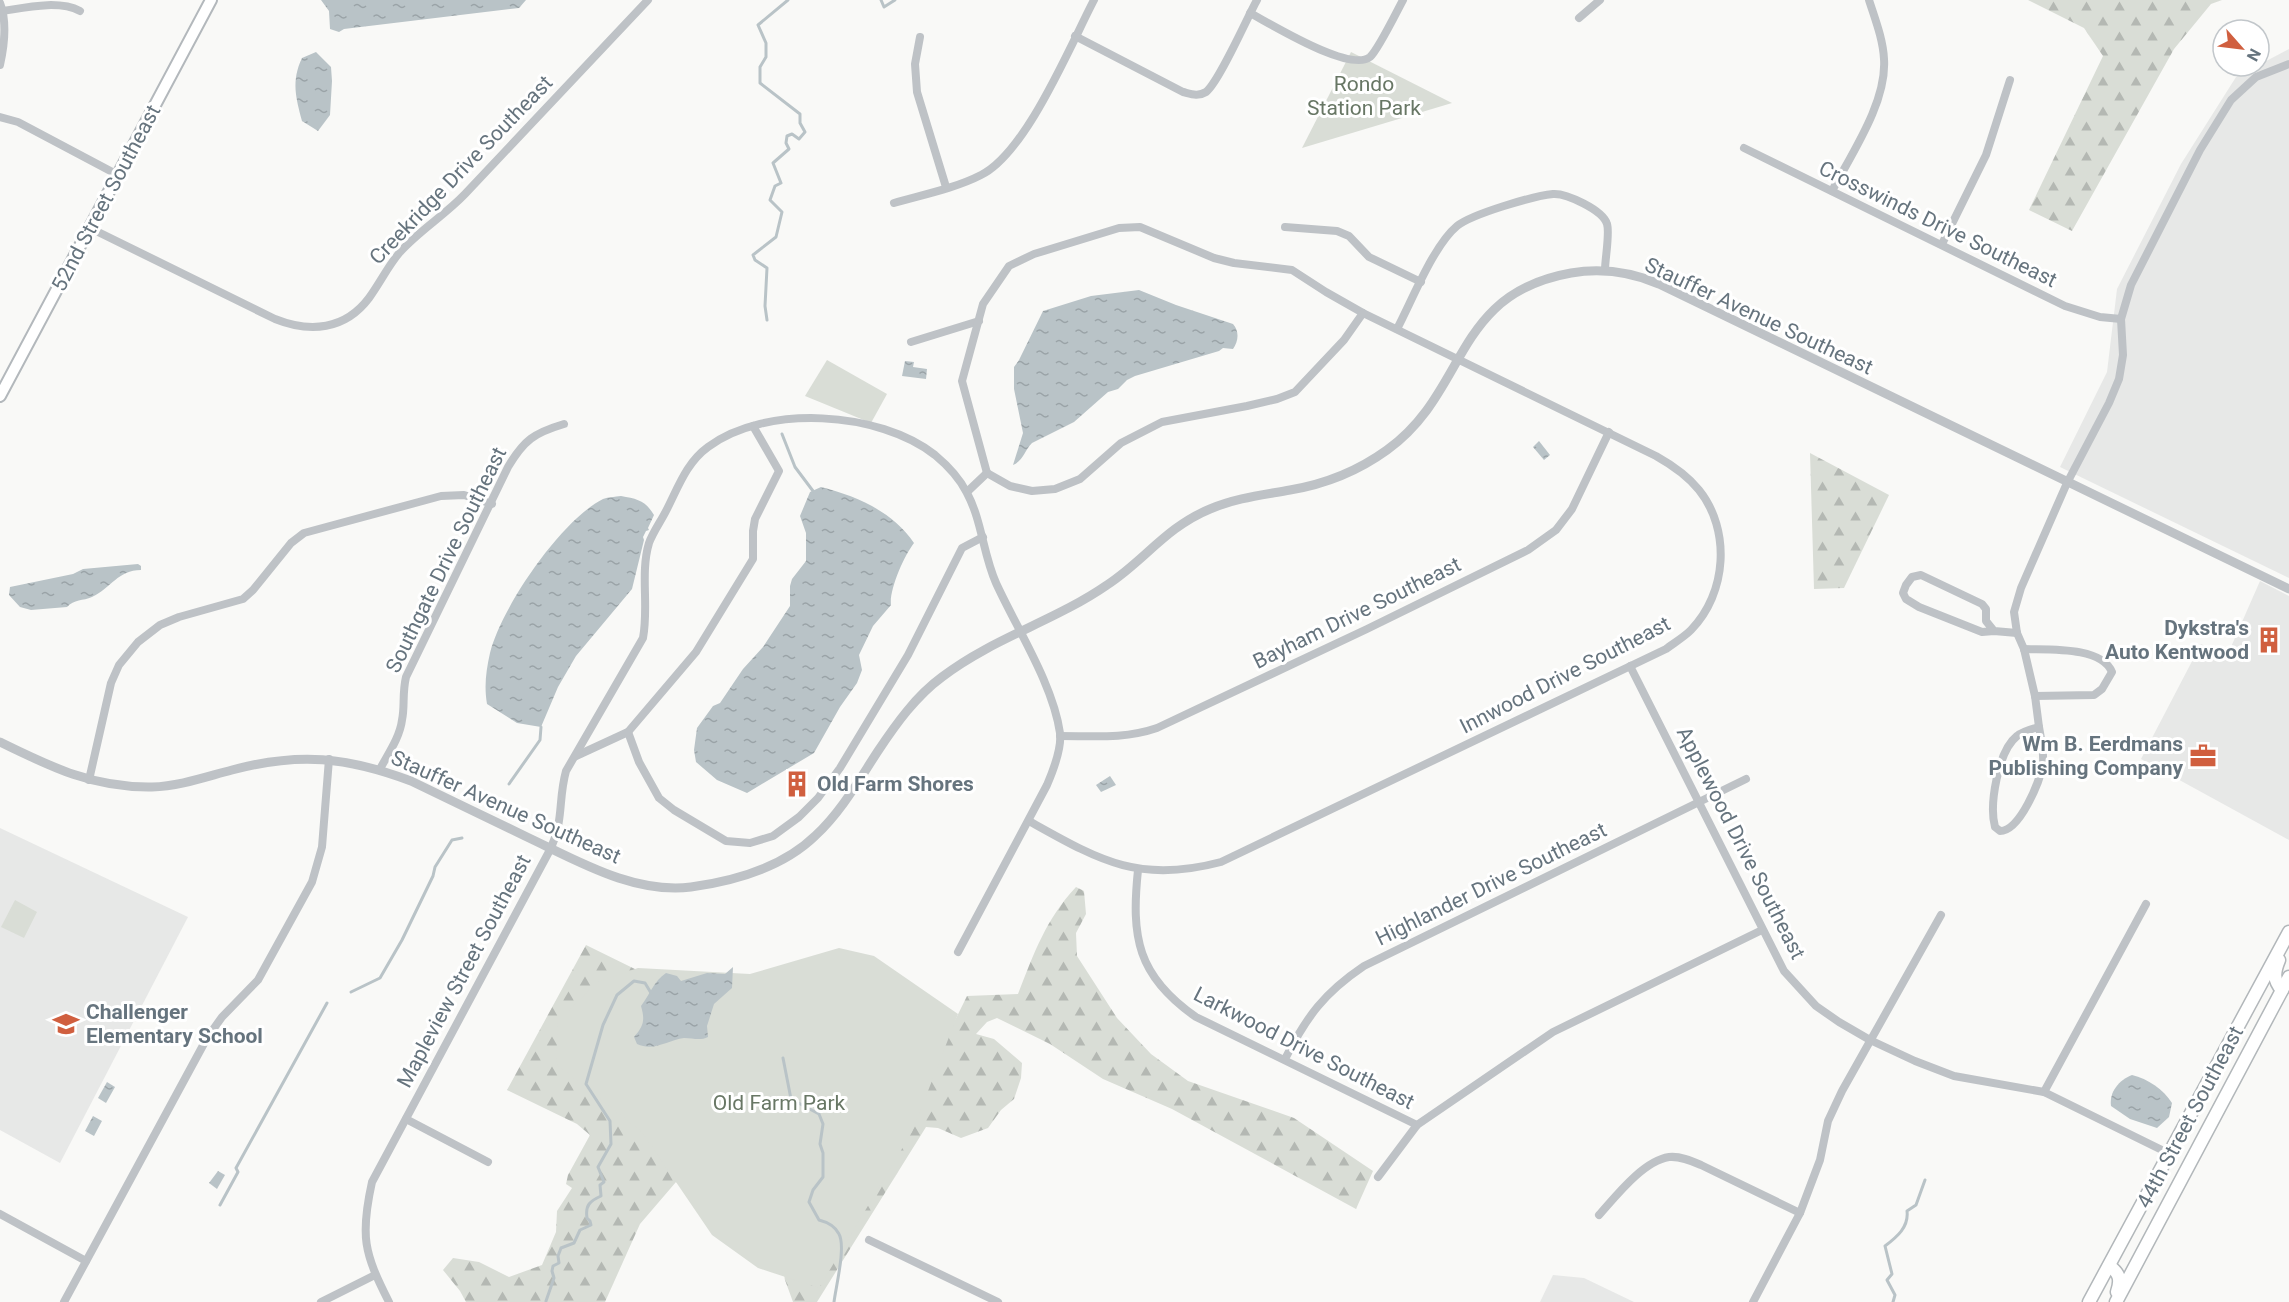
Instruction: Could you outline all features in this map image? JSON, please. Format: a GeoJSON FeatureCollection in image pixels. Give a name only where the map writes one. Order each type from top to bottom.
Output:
{"type":"FeatureCollection","features":[{"type":"Feature","properties":{"kind":"main road","name":"52nd Street Southeast"},"geometry":{"type":"LineString","coordinates":[[0,396],[211,0]]}},
{"type":"Feature","properties":{"kind":"main road","name":"44th Street Southeast"},"geometry":{"type":"LineString","coordinates":[[2090,1302],[2289,932]]}},
{"type":"Feature","properties":{"kind":"main road"},"geometry":{"type":"LineString","coordinates":[[2286,991],[2276,980],[2275,971],[2289,937]]}},
{"type":"Feature","properties":{"kind":"main road","name":"44th Street Southeast"},"geometry":{"type":"LineString","coordinates":[[2115,1302],[2286,991],[2289,977]]}},
{"type":"Feature","properties":{"kind":"main road"},"geometry":{"type":"LineString","coordinates":[[2170,1154],[2178,1167],[2174,1192]]}},
{"type":"Feature","properties":{"kind":"main road"},"geometry":{"type":"LineString","coordinates":[[2109,1266],[2117,1271],[2120,1278],[2115,1302]]}},
{"type":"Feature","properties":{"kind":"street","name":"Creekridge Drive Southeast"},"geometry":{"type":"LineString","coordinates":[[90,228],[275,319],[294,326],[315,328],[329,325],[346,318],[360,308],[399,253],[465,194],[648,0]]}},
{"type":"Feature","properties":{"kind":"street"},"geometry":{"type":"LineString","coordinates":[[894,203],[983,175],[998,165],[1012,151],[1030,122],[1094,0]]}},
{"type":"Feature","properties":{"kind":"street"},"geometry":{"type":"LineString","coordinates":[[1075,36],[1183,93],[1195,95],[1205,92],[1215,81],[1257,0]]}},
{"type":"Feature","properties":{"kind":"street"},"geometry":{"type":"LineString","coordinates":[[1250,13],[1323,52],[1360,61],[1370,57],[1403,0]]}},
{"type":"Feature","properties":{"kind":"street"},"geometry":{"type":"LineString","coordinates":[[1579,18],[1600,0]]}},
{"type":"Feature","properties":{"kind":"street"},"geometry":{"type":"LineString","coordinates":[[1832,191],[1869,119],[1882,85],[1884,58],[1869,0]]}},
{"type":"Feature","properties":{"kind":"street"},"geometry":{"type":"LineString","coordinates":[[0,65],[3,51],[2,7],[53,3],[68,4],[80,11]]}},
{"type":"Feature","properties":{"kind":"street"},"geometry":{"type":"LineString","coordinates":[[920,37],[915,64],[917,92],[946,187]]}},
{"type":"Feature","properties":{"kind":"street"},"geometry":{"type":"LineString","coordinates":[[2039,727],[2017,736],[2010,743],[2004,757],[1993,806],[1995,827],[2000,831],[2013,827],[2033,791],[2043,765],[2043,748],[2035,696],[2024,649],[2017,633],[2014,612],[2021,588],[2067,483],[2119,379],[2123,355],[2121,319],[2131,285],[2200,150],[2230,100],[2256,77],[2289,64]]}},
{"type":"Feature","properties":{"kind":"street"},"geometry":{"type":"LineString","coordinates":[[1942,244],[1986,154],[2010,80]]}},
{"type":"Feature","properties":{"kind":"street"},"geometry":{"type":"LineString","coordinates":[[0,117],[18,122],[118,175]]}},
{"type":"Feature","properties":{"kind":"street","name":"Crosswinds Drive Southeast"},"geometry":{"type":"LineString","coordinates":[[1744,148],[2065,306],[2100,317],[2121,319]]}},
{"type":"Feature","properties":{"kind":"street"},"geometry":{"type":"LineString","coordinates":[[1397,329],[1442,243],[1453,230],[1474,216],[1553,194],[1563,195],[1592,208],[1600,214],[1607,225],[1605,270]]}},
{"type":"Feature","properties":{"kind":"street","name":"Innwood Drive Southeast"},"geometry":{"type":"LineString","coordinates":[[987,473],[962,381],[983,304],[1009,266],[1034,254],[1119,228],[1140,227],[1214,258],[1234,263],[1292,270],[1363,313],[1610,432],[1675,467],[1699,490],[1715,519],[1721,552],[1718,580],[1704,614],[1691,630],[1666,649],[1221,862],[1190,870],[1138,870],[1087,853],[1029,821]]}},
{"type":"Feature","properties":{"kind":"street"},"geometry":{"type":"LineString","coordinates":[[1285,227],[1337,231],[1349,236],[1369,257],[1421,282]]}},
{"type":"Feature","properties":{"kind":"street","name":"Stauffer Avenue Southeast"},"geometry":{"type":"LineString","coordinates":[[0,742],[59,770],[89,780],[119,786],[166,786],[262,763],[294,759],[329,759],[380,769],[411,781],[612,876],[655,886],[687,887],[725,881],[780,860],[815,837],[842,806],[912,704],[962,662],[1109,585],[1164,536],[1202,512],[1234,500],[1327,481],[1350,473],[1371,461],[1391,448],[1417,423],[1438,397],[1469,339],[1497,305],[1522,288],[1553,276],[1605,270],[1647,279],[1659,284],[2289,589]]}},
{"type":"Feature","properties":{"kind":"street"},"geometry":{"type":"LineString","coordinates":[[967,492],[987,473],[1010,486],[1032,491],[1055,489],[1080,479],[1120,444],[1162,422],[1247,406],[1295,392],[1344,340],[1363,313]]}},
{"type":"Feature","properties":{"kind":"street"},"geometry":{"type":"LineString","coordinates":[[911,342],[979,321]]}},
{"type":"Feature","properties":{"kind":"street","name":"Mapleview Street Southeast"},"geometry":{"type":"LineString","coordinates":[[389,1302],[375,1275],[364,1233],[365,1213],[372,1182],[551,848],[560,824],[560,793],[566,771],[643,638],[646,559],[650,541],[694,458],[707,447],[719,439],[753,426],[777,420],[810,418],[843,420],[882,429],[903,436],[935,455],[958,478],[967,492],[980,525],[986,556],[996,582],[1047,688],[1060,736]]}},
{"type":"Feature","properties":{"kind":"street","name":"Southgate Drive Southeast"},"geometry":{"type":"LineString","coordinates":[[380,769],[402,724],[406,677],[508,467],[526,440],[542,430],[564,424]]}},
{"type":"Feature","properties":{"kind":"street"},"geometry":{"type":"LineString","coordinates":[[576,756],[628,732],[696,652],[753,559],[755,519],[779,471],[753,426]]}},
{"type":"Feature","properties":{"kind":"street","name":"Bayham Drive Southeast"},"geometry":{"type":"LineString","coordinates":[[1060,736],[1116,736],[1136,734],[1157,728],[1528,550],[1556,530],[1572,509],[1610,432]]}},
{"type":"Feature","properties":{"kind":"street"},"geometry":{"type":"LineString","coordinates":[[89,780],[111,683],[119,665],[138,642],[160,625],[179,617],[243,599],[263,580],[291,543],[304,533],[441,496],[464,495],[492,504]]}},
{"type":"Feature","properties":{"kind":"street"},"geometry":{"type":"LineString","coordinates":[[628,732],[639,762],[659,798],[674,810],[726,841],[750,843],[773,836],[799,817],[812,804],[840,768],[908,655],[962,548],[982,537]]}},
{"type":"Feature","properties":{"kind":"street"},"geometry":{"type":"LineString","coordinates":[[1994,631],[1986,621],[1986,609],[1972,600],[1921,575],[1912,577],[1906,585],[1903,593],[1906,599],[1919,607],[1982,632],[2017,633]]}},
{"type":"Feature","properties":{"kind":"street"},"geometry":{"type":"LineString","coordinates":[[2024,649],[2082,652],[2109,665],[2112,672],[2102,689],[2094,695],[2035,696]]}},
{"type":"Feature","properties":{"kind":"street","name":"Applewood Drive Southeast"},"geometry":{"type":"LineString","coordinates":[[1630,666],[1784,971],[1816,1006],[1870,1040],[1915,1061],[1954,1076],[2044,1092],[2170,1154]]}},
{"type":"Feature","properties":{"kind":"street"},"geometry":{"type":"LineString","coordinates":[[958,952],[1052,774],[1060,736]]}},
{"type":"Feature","properties":{"kind":"street"},"geometry":{"type":"LineString","coordinates":[[64,1302],[207,1038],[222,1017],[258,980],[312,882],[322,847],[329,759]]}},
{"type":"Feature","properties":{"kind":"street","name":"Highlander Drive Southeast"},"geometry":{"type":"LineString","coordinates":[[1285,1059],[1315,1007],[1338,983],[1364,966],[1746,779]]}},
{"type":"Feature","properties":{"kind":"street","name":"Larkwood Drive Southeast"},"geometry":{"type":"LineString","coordinates":[[1138,870],[1134,908],[1138,938],[1143,958],[1169,996],[1196,1017],[1417,1125]]}},
{"type":"Feature","properties":{"kind":"street"},"geometry":{"type":"LineString","coordinates":[[2044,1092],[2146,904]]}},
{"type":"Feature","properties":{"kind":"street"},"geometry":{"type":"LineString","coordinates":[[1753,1302],[1800,1213],[1820,1160],[1828,1121],[1842,1091],[1941,915]]}},
{"type":"Feature","properties":{"kind":"street"},"geometry":{"type":"LineString","coordinates":[[1378,1177],[1417,1125],[1553,1032],[1762,930]]}},
{"type":"Feature","properties":{"kind":"street"},"geometry":{"type":"LineString","coordinates":[[406,1119],[488,1162]]}},
{"type":"Feature","properties":{"kind":"street"},"geometry":{"type":"LineString","coordinates":[[1599,1215],[1639,1173],[1656,1161],[1669,1157],[1685,1158],[1800,1213]]}},
{"type":"Feature","properties":{"kind":"street"},"geometry":{"type":"LineString","coordinates":[[0,1214],[86,1261]]}},
{"type":"Feature","properties":{"kind":"street"},"geometry":{"type":"LineString","coordinates":[[868,1240],[998,1302]]}},
{"type":"Feature","properties":{"kind":"street"},"geometry":{"type":"LineString","coordinates":[[321,1302],[375,1275]]}},
{"type":"Feature","properties":{"kind":"shaded area"},"geometry":{"type":"Polygon","coordinates":[[[2289,49],[2289,578],[2060,467],[2107,372],[2117,289],[2181,164],[2235,78],[2271,78],[2271,59],[2289,49]]]}},
{"type":"Feature","properties":{"kind":"shaded area"},"geometry":{"type":"Polygon","coordinates":[[[2260,581],[2289,596],[2289,840],[2141,759],[2201,644],[2227,656],[2260,581]]]}},
{"type":"Feature","properties":{"kind":"shaded area","name":"Challenger Elementary School"},"geometry":{"type":"Polygon","coordinates":[[[0,828],[188,917],[60,1163],[0,1130],[0,828]]]}},
{"type":"Feature","properties":{"kind":"shaded area"},"geometry":{"type":"Polygon","coordinates":[[[1553,1275],[1584,1278],[1634,1302],[1540,1302],[1553,1275]]]}},
{"type":"Feature","properties":{"kind":"green space"},"geometry":{"type":"Polygon","coordinates":[[[2028,0],[2222,0],[2211,4],[2174,49],[2072,231],[2029,210],[2103,56],[2084,28],[2028,0]]]}},
{"type":"Feature","properties":{"kind":"green space","name":"Rondo Station Park"},"geometry":{"type":"Polygon","coordinates":[[[1351,52],[1452,103],[1302,148],[1351,52]]]}},
{"type":"Feature","properties":{"kind":"green space"},"geometry":{"type":"Polygon","coordinates":[[[827,360],[887,394],[871,423],[805,396],[827,360]]]}},
{"type":"Feature","properties":{"kind":"green space"},"geometry":{"type":"Polygon","coordinates":[[[1810,453],[1889,495],[1844,588],[1814,589],[1810,453]]]}},
{"type":"Feature","properties":{"kind":"green space"},"geometry":{"type":"Polygon","coordinates":[[[1076,887],[1084,891],[1086,914],[1076,933],[1077,956],[1117,1018],[1151,1054],[1188,1081],[1294,1118],[1373,1171],[1356,1209],[1172,1109],[1103,1079],[1050,1044],[997,1018],[987,1022],[976,1034],[994,1039],[1022,1063],[1021,1078],[1014,1099],[1001,1110],[988,1128],[961,1138],[938,1128],[926,1127],[817,1302],[793,1302],[785,1280],[780,1253],[676,1182],[640,1224],[605,1302],[466,1302],[443,1270],[453,1258],[479,1262],[509,1277],[542,1265],[556,1232],[557,1211],[572,1188],[566,1184],[568,1175],[590,1135],[577,1124],[507,1090],[586,945],[643,973],[936,1059],[967,996],[1018,994],[1035,951],[1049,924],[1076,887]]]}},
{"type":"Feature","properties":{"kind":"green space"},"geometry":{"type":"Polygon","coordinates":[[[15,900],[37,912],[24,938],[1,927],[15,900]]]}},
{"type":"Feature","properties":{"kind":"green space","name":"Old Farm Park"},"geometry":{"type":"Polygon","coordinates":[[[839,948],[874,956],[958,1014],[912,1132],[819,1288],[758,1268],[712,1235],[642,1132],[556,1064],[558,1021],[599,981],[638,968],[750,974],[839,948]]]}},
{"type":"Feature","properties":{"kind":"water"},"geometry":{"type":"Polygon","coordinates":[[[321,0],[526,0],[519,8],[344,29],[339,32],[330,29],[329,11],[321,0]]]}},
{"type":"Feature","properties":{"kind":"water"},"geometry":{"type":"Polygon","coordinates":[[[316,52],[331,67],[332,81],[330,115],[318,131],[302,121],[296,90],[297,74],[302,58],[316,52]]]}},
{"type":"Feature","properties":{"kind":"water"},"geometry":{"type":"Polygon","coordinates":[[[1139,290],[1233,324],[1237,334],[1235,346],[1233,349],[1223,348],[1127,380],[1118,389],[1108,392],[1074,422],[1032,443],[1019,461],[1013,465],[1023,433],[1014,389],[1014,367],[1043,311],[1091,296],[1139,290]]]}},
{"type":"Feature","properties":{"kind":"water"},"geometry":{"type":"Polygon","coordinates":[[[905,361],[914,362],[913,367],[927,369],[926,379],[902,376],[905,361]]]}},
{"type":"Feature","properties":{"kind":"water"},"geometry":{"type":"Polygon","coordinates":[[[1539,441],[1550,455],[1544,460],[1533,447],[1539,441]]]}},
{"type":"Feature","properties":{"kind":"water"},"geometry":{"type":"Polygon","coordinates":[[[821,487],[861,500],[885,514],[896,522],[914,543],[898,573],[892,591],[891,605],[873,626],[859,655],[862,670],[857,683],[840,707],[814,753],[747,793],[717,780],[696,762],[694,750],[697,728],[713,706],[720,703],[743,669],[763,647],[790,606],[792,579],[806,561],[806,533],[800,516],[810,492],[821,487]]]}},
{"type":"Feature","properties":{"kind":"water"},"geometry":{"type":"Polygon","coordinates":[[[621,496],[640,501],[654,515],[649,530],[643,537],[632,589],[576,656],[558,687],[541,727],[517,723],[487,704],[487,672],[496,634],[506,613],[535,567],[569,526],[603,499],[621,496]]]}},
{"type":"Feature","properties":{"kind":"water"},"geometry":{"type":"Polygon","coordinates":[[[138,564],[141,570],[126,573],[99,593],[67,607],[31,610],[20,607],[9,595],[10,587],[73,574],[83,569],[138,564]]]}},
{"type":"Feature","properties":{"kind":"water"},"geometry":{"type":"Polygon","coordinates":[[[1110,776],[1116,785],[1101,792],[1096,785],[1110,776]]]}},
{"type":"Feature","properties":{"kind":"water"},"geometry":{"type":"Polygon","coordinates":[[[733,967],[732,988],[714,1004],[707,1026],[708,1037],[678,1039],[649,1047],[637,1044],[634,1037],[643,1023],[641,1006],[662,976],[666,973],[677,976],[681,981],[707,973],[725,974],[733,967]]]}},
{"type":"Feature","properties":{"kind":"water"},"geometry":{"type":"Polygon","coordinates":[[[2132,1075],[2155,1085],[2172,1103],[2169,1117],[2157,1128],[2130,1119],[2111,1106],[2116,1087],[2132,1075]]]}},
{"type":"Feature","properties":{"kind":"water"},"geometry":{"type":"Polygon","coordinates":[[[107,1082],[115,1087],[106,1103],[98,1098],[107,1082]]]}},
{"type":"Feature","properties":{"kind":"water"},"geometry":{"type":"Polygon","coordinates":[[[93,1116],[102,1121],[94,1136],[85,1131],[93,1116]]]}},
{"type":"Feature","properties":{"kind":"water"},"geometry":{"type":"Polygon","coordinates":[[[218,1171],[225,1175],[217,1189],[209,1183],[218,1171]]]}},
{"type":"Feature","properties":{"kind":"waterway"},"geometry":{"type":"LineString","coordinates":[[767,320],[765,306],[767,268],[755,260],[753,255],[776,237],[782,212],[770,200],[775,186],[781,183],[773,163],[789,149],[786,143],[787,136],[792,134],[799,139],[805,132],[800,123],[800,114],[760,83],[760,67],[766,57],[766,43],[758,25],[788,0]]}},
{"type":"Feature","properties":{"kind":"waterway"},"geometry":{"type":"LineString","coordinates":[[881,0],[884,7],[895,0]]}},
{"type":"Feature","properties":{"kind":"waterway"},"geometry":{"type":"LineString","coordinates":[[782,434],[795,467],[813,491]]}},
{"type":"Feature","properties":{"kind":"waterway"},"geometry":{"type":"LineString","coordinates":[[509,784],[540,740],[541,727]]}},
{"type":"Feature","properties":{"kind":"waterway"},"geometry":{"type":"LineString","coordinates":[[351,992],[380,978],[402,940],[433,876],[435,867],[452,840],[462,838]]}},
{"type":"Feature","properties":{"kind":"waterway"},"geometry":{"type":"LineString","coordinates":[[546,1301],[554,1278],[553,1266],[559,1263],[558,1256],[561,1248],[574,1243],[580,1230],[591,1225],[587,1218],[588,1207],[591,1202],[601,1196],[600,1185],[604,1182],[598,1167],[611,1144],[610,1121],[586,1084],[603,1025],[617,995],[634,981],[645,983],[651,993]]}},
{"type":"Feature","properties":{"kind":"waterway"},"geometry":{"type":"LineString","coordinates":[[220,1205],[238,1172],[236,1168],[327,1003]]}},
{"type":"Feature","properties":{"kind":"waterway"},"geometry":{"type":"LineString","coordinates":[[783,1058],[791,1099],[819,1114],[823,1124],[820,1144],[823,1153],[823,1177],[813,1190],[809,1202],[819,1220],[833,1227],[841,1240],[841,1257],[834,1302]]}},
{"type":"Feature","properties":{"kind":"waterway"},"geometry":{"type":"LineString","coordinates":[[1893,1302],[1895,1295],[1887,1280],[1892,1274],[1885,1246],[1904,1227],[1907,1211],[1916,1205],[1925,1180]]}},
{"type":"Feature","properties":{"kind":"place","name":"Dykstra's Auto Kentwood"},"geometry":{"type":"Point","coordinates":[2269,640]}},
{"type":"Feature","properties":{"kind":"place","name":"Wm B. Eerdmans Publishing Company"},"geometry":{"type":"Point","coordinates":[2203,756]}},
{"type":"Feature","properties":{"kind":"place","name":"Old Farm Shores"},"geometry":{"type":"Point","coordinates":[797,784]}},
{"type":"Feature","properties":{"kind":"place","name":"Challenger Elementary School"},"geometry":{"type":"Point","coordinates":[66,1024]}}]}
